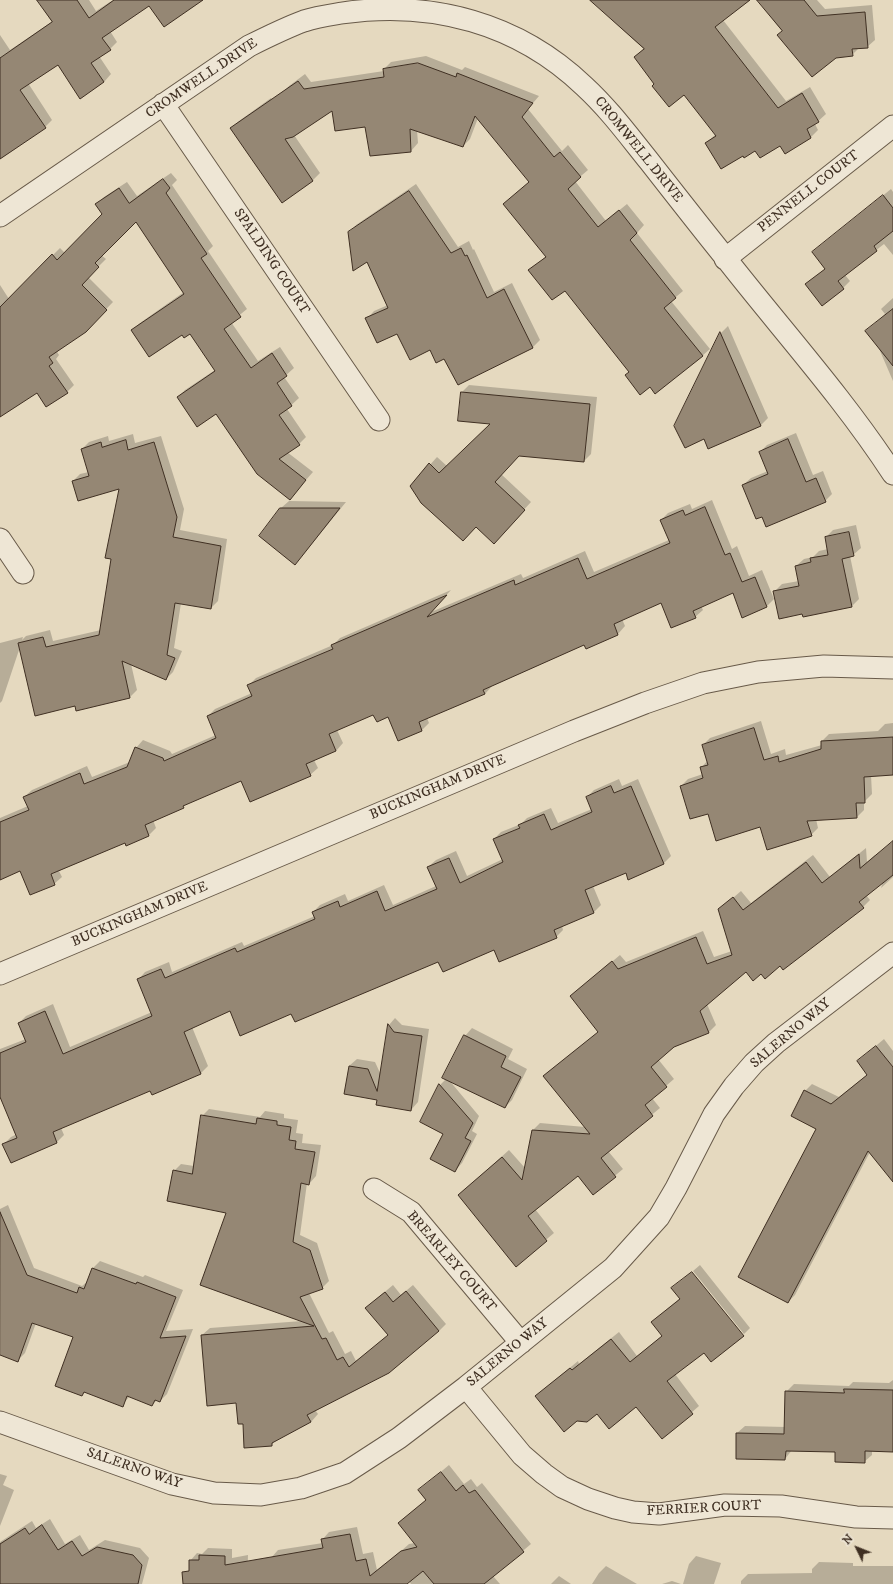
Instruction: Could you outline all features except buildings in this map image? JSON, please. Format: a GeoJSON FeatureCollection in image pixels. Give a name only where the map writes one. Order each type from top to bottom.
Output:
{"type":"FeatureCollection","features":[{"type":"Feature","properties":{"kind":"street","name":"CROMWELL DRIVE"},"geometry":{"type":"LineString","coordinates":[[0,216],[249,46],[306,20],[357,10],[412,8],[438,11],[495,26],[544,53],[584,85],[612,114],[867,435],[893,474]]}},
{"type":"Feature","properties":{"kind":"street","name":"SPALDING COURT"},"geometry":{"type":"LineString","coordinates":[[163,104],[378,420]]}},
{"type":"Feature","properties":{"kind":"street","name":"PENNELL COURT"},"geometry":{"type":"LineString","coordinates":[[725,258],[893,126]]}},
{"type":"Feature","properties":{"kind":"street"},"geometry":{"type":"LineString","coordinates":[[0,539],[22,573]]}},
{"type":"Feature","properties":{"kind":"street","name":"BUCKINGHAM DRIVE"},"geometry":{"type":"LineString","coordinates":[[0,974],[574,731],[703,683],[758,672],[824,666],[893,668]]}},
{"type":"Feature","properties":{"kind":"street","name":"SALERNO WAY"},"geometry":{"type":"LineString","coordinates":[[0,1422],[172,1484],[214,1493],[261,1495],[301,1488],[345,1473],[399,1438],[466,1387],[613,1268],[659,1217],[714,1114],[734,1086],[754,1063],[776,1043],[893,953]]}},
{"type":"Feature","properties":{"kind":"street","name":"BREARLEY COURT"},"geometry":{"type":"LineString","coordinates":[[374,1189],[411,1212],[521,1343]]}},
{"type":"Feature","properties":{"kind":"street","name":"FERRIER COURT"},"geometry":{"type":"LineString","coordinates":[[466,1387],[522,1456],[544,1474],[562,1487],[588,1499],[615,1508],[633,1512],[659,1514],[726,1506],[781,1506],[856,1517],[893,1518]]}}]}
